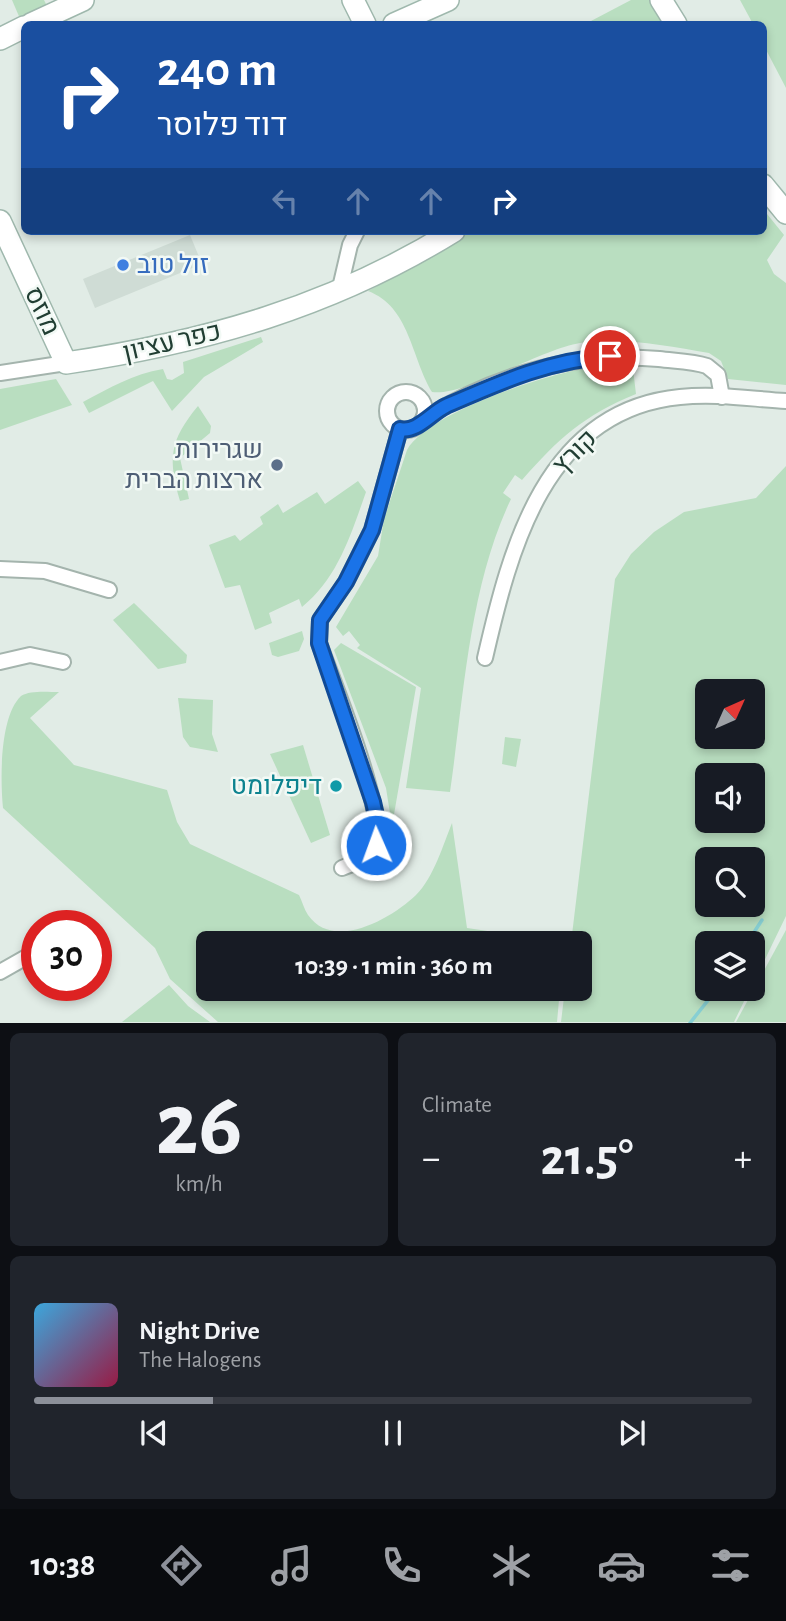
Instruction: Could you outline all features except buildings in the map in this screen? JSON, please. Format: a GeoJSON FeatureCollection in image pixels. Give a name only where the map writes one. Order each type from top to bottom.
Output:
{"type":"FeatureCollection","features":[{"type":"Feature","properties":{"kind":"street"},"geometry":{"type":"LineString","coordinates":[[34,21],[50,7],[83,0]]}},
{"type":"Feature","properties":{"kind":"street"},"geometry":{"type":"LineString","coordinates":[[353,0],[364,21]]}},
{"type":"Feature","properties":{"kind":"street"},"geometry":{"type":"LineString","coordinates":[[401,21],[449,0]]}},
{"type":"Feature","properties":{"kind":"street"},"geometry":{"type":"LineString","coordinates":[[661,0],[674,21]]}},
{"type":"Feature","properties":{"kind":"street"},"geometry":{"type":"LineString","coordinates":[[0,39],[21,28]]}},
{"type":"Feature","properties":{"kind":"street"},"geometry":{"type":"LineString","coordinates":[[767,190],[786,213]]}},
{"type":"Feature","properties":{"kind":"street","name":"מוזס"},"geometry":{"type":"LineString","coordinates":[[0,220],[66,363]]}},
{"type":"Feature","properties":{"kind":"street"},"geometry":{"type":"LineString","coordinates":[[339,292],[350,245],[355,235]]}},
{"type":"Feature","properties":{"kind":"street","name":"כפר עציון"},"geometry":{"type":"LineString","coordinates":[[0,373],[184,343],[358,285],[447,235]]}},
{"type":"Feature","properties":{"kind":"street"},"geometry":{"type":"LineString","coordinates":[[460,400],[422,401],[409,393],[399,394],[391,400],[388,414],[392,423],[400,429],[411,429],[423,419],[460,400],[521,373],[558,362],[610,356],[701,364],[718,375],[722,397]]}},
{"type":"Feature","properties":{"kind":"street","name":"קורץ"},"geometry":{"type":"LineString","coordinates":[[485,658],[504,578],[515,544],[533,505],[561,462],[594,430],[639,405],[681,397],[786,401]]}},
{"type":"Feature","properties":{"kind":"street"},"geometry":{"type":"LineString","coordinates":[[422,401],[423,419]]}},
{"type":"Feature","properties":{"kind":"street"},"geometry":{"type":"LineString","coordinates":[[342,868],[360,861],[373,851],[379,829],[357,749],[319,643],[318,627],[363,551],[400,429]]}},
{"type":"Feature","properties":{"kind":"street"},"geometry":{"type":"LineString","coordinates":[[0,569],[45,571],[109,590]]}},
{"type":"Feature","properties":{"kind":"street"},"geometry":{"type":"LineString","coordinates":[[0,662],[30,655],[63,662]]}},
{"type":"Feature","properties":{"kind":"street"},"geometry":{"type":"LineString","coordinates":[[0,972],[21,960]]}},
{"type":"Feature","properties":{"kind":"shaded area"},"geometry":{"type":"Polygon","coordinates":[[[190,235],[202,264],[95,308],[83,279],[190,235]]]}},
{"type":"Feature","properties":{"kind":"green space"},"geometry":{"type":"Polygon","coordinates":[[[12,0],[44,0],[48,8],[21,21],[12,0]]]}},
{"type":"Feature","properties":{"kind":"green space"},"geometry":{"type":"Polygon","coordinates":[[[631,0],[651,0],[663,21],[591,21],[631,0]]]}},
{"type":"Feature","properties":{"kind":"green space"},"geometry":{"type":"Polygon","coordinates":[[[740,0],[786,0],[786,88],[767,52],[767,21],[751,21],[740,0]]]}},
{"type":"Feature","properties":{"kind":"green space"},"geometry":{"type":"Polygon","coordinates":[[[767,214],[784,235],[767,260],[774,274],[786,283],[786,385],[728,379],[721,361],[709,353],[645,343],[596,341],[564,347],[462,387],[445,392],[432,392],[401,321],[382,298],[368,291],[432,257],[465,235],[767,235],[767,214]]]}},
{"type":"Feature","properties":{"kind":"green space"},"geometry":{"type":"Polygon","coordinates":[[[261,337],[263,342],[204,377],[172,411],[153,381],[89,413],[83,402],[122,382],[152,371],[163,369],[167,379],[172,380],[184,373],[183,362],[261,337]]]}},
{"type":"Feature","properties":{"kind":"green space"},"geometry":{"type":"Polygon","coordinates":[[[594,367],[633,369],[636,394],[601,411],[573,430],[522,480],[515,475],[503,493],[511,499],[497,533],[477,605],[464,680],[450,792],[406,788],[421,688],[357,648],[360,645],[349,631],[343,636],[336,627],[378,556],[384,519],[407,450],[419,436],[464,408],[522,385],[594,367]]]}},
{"type":"Feature","properties":{"kind":"green space"},"geometry":{"type":"Polygon","coordinates":[[[56,379],[72,405],[0,430],[0,389],[56,379]]]}},
{"type":"Feature","properties":{"kind":"green space"},"geometry":{"type":"Polygon","coordinates":[[[198,406],[211,426],[210,433],[180,458],[189,499],[180,501],[173,462],[176,440],[198,406]]]}},
{"type":"Feature","properties":{"kind":"green space"},"geometry":{"type":"Polygon","coordinates":[[[786,466],[786,916],[765,959],[765,931],[695,931],[695,1001],[744,1001],[734,1022],[561,1022],[564,1001],[592,1001],[592,931],[572,931],[615,579],[631,554],[654,532],[684,512],[756,498],[786,466]]]}},
{"type":"Feature","properties":{"kind":"green space"},"geometry":{"type":"Polygon","coordinates":[[[358,481],[366,492],[342,554],[325,583],[302,607],[299,599],[269,613],[272,623],[255,630],[240,585],[225,588],[209,545],[235,535],[240,541],[263,524],[260,517],[278,504],[283,513],[317,492],[325,504],[358,481]]]}},
{"type":"Feature","properties":{"kind":"green space"},"geometry":{"type":"Polygon","coordinates":[[[134,603],[187,655],[186,663],[158,669],[113,620],[134,603]]]}},
{"type":"Feature","properties":{"kind":"green space"},"geometry":{"type":"Polygon","coordinates":[[[302,631],[304,639],[299,651],[278,657],[272,655],[269,643],[302,631]]]}},
{"type":"Feature","properties":{"kind":"green space"},"geometry":{"type":"Polygon","coordinates":[[[341,643],[416,687],[392,826],[386,788],[334,650],[341,643]]]}},
{"type":"Feature","properties":{"kind":"green space"},"geometry":{"type":"Polygon","coordinates":[[[59,692],[30,718],[74,765],[167,790],[177,822],[190,844],[299,895],[308,915],[319,926],[332,931],[196,931],[196,1001],[559,1001],[557,1022],[218,1022],[170,979],[155,948],[3,808],[3,748],[9,718],[21,696],[59,692]]]}},
{"type":"Feature","properties":{"kind":"green space"},"geometry":{"type":"Polygon","coordinates":[[[178,698],[213,700],[212,734],[218,752],[190,747],[183,737],[178,698]]]}},
{"type":"Feature","properties":{"kind":"green space"},"geometry":{"type":"Polygon","coordinates":[[[505,737],[521,739],[516,767],[502,764],[505,737]]]}},
{"type":"Feature","properties":{"kind":"green space"},"geometry":{"type":"Polygon","coordinates":[[[303,745],[330,835],[311,843],[270,754],[303,745]]]}},
{"type":"Feature","properties":{"kind":"green space"},"geometry":{"type":"Polygon","coordinates":[[[452,823],[467,928],[488,931],[347,931],[378,921],[416,895],[428,879],[452,823]]]}},
{"type":"Feature","properties":{"kind":"green space"},"geometry":{"type":"Polygon","coordinates":[[[786,930],[786,1022],[736,1022],[747,1001],[765,1001],[765,969],[786,930]]]}},
{"type":"Feature","properties":{"kind":"green space"},"geometry":{"type":"Polygon","coordinates":[[[169,985],[188,1006],[210,1022],[122,1022],[169,985]]]}},
{"type":"Feature","properties":{"kind":"waterway"},"geometry":{"type":"LineString","coordinates":[[755,931],[762,920]]}},
{"type":"Feature","properties":{"kind":"waterway"},"geometry":{"type":"LineString","coordinates":[[690,1023],[707,1001]]}},
{"type":"Feature","properties":{"kind":"place","name":"זול טוב"},"geometry":{"type":"Point","coordinates":[123,265]}},
{"type":"Feature","properties":{"kind":"place","name":"שגרירות ארצות הברית"},"geometry":{"type":"Point","coordinates":[277,465]}},
{"type":"Feature","properties":{"kind":"place","name":"דיפלומט"},"geometry":{"type":"Point","coordinates":[336,786]}},
{"type":"Feature","properties":{"kind":"route"},"geometry":{"type":"LineString","coordinates":[[376,845],[379,829],[373,802],[319,643],[318,627],[322,616],[346,582],[372,530],[400,429],[416,427],[436,411],[521,373],[558,362],[610,356]]}}]}
